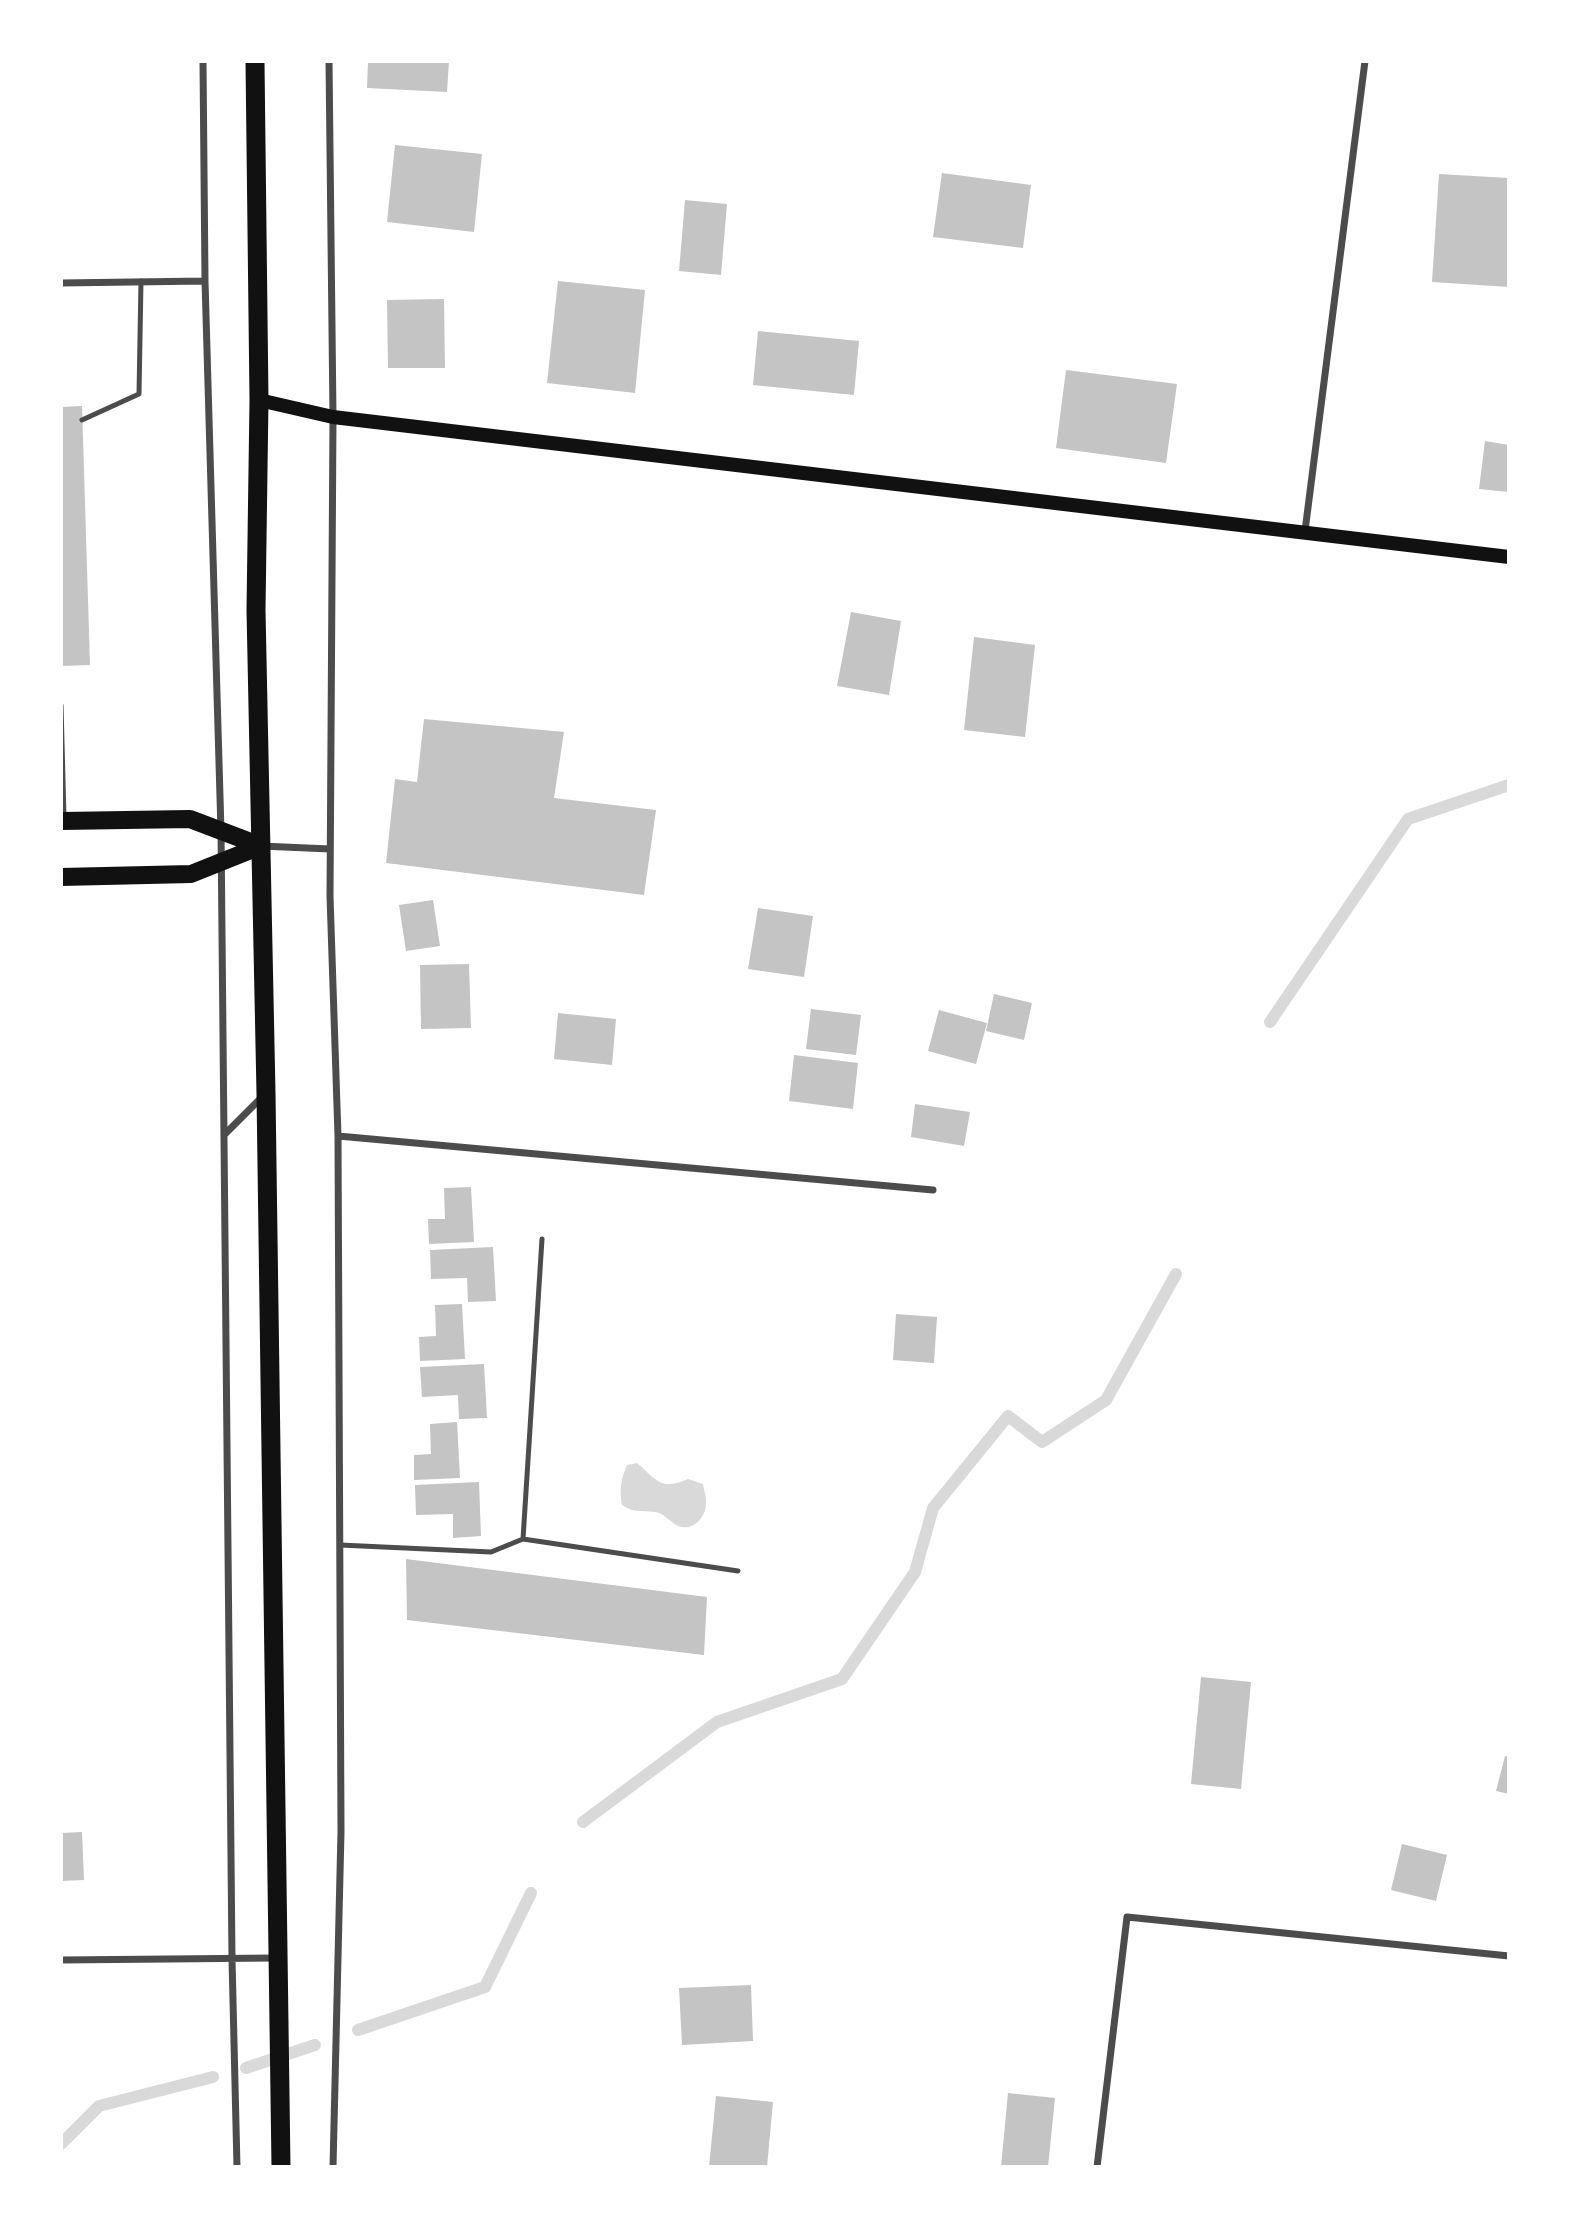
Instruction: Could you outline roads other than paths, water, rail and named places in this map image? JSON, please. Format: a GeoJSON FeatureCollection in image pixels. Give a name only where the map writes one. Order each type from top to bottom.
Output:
{"type":"FeatureCollection","features":[{"type":"Feature","properties":{"kind":"highway"},"geometry":{"type":"LineString","coordinates":[[255,61],[260,400],[256,610],[266,1093],[281,2167]]}},
{"type":"Feature","properties":{"kind":"main road"},"geometry":{"type":"LineString","coordinates":[[260,400],[333,418],[1509,557]]}},
{"type":"Feature","properties":{"kind":"main road"},"geometry":{"type":"LineString","coordinates":[[63,821],[190,819],[261,846]]}},
{"type":"Feature","properties":{"kind":"main road"},"geometry":{"type":"LineString","coordinates":[[61,877],[191,874],[261,846]]}},
{"type":"Feature","properties":{"kind":"street"},"geometry":{"type":"LineString","coordinates":[[203,61],[205,281],[221,831],[232,1959],[237,2167]]}},
{"type":"Feature","properties":{"kind":"street"},"geometry":{"type":"LineString","coordinates":[[329,61],[333,418],[330,896],[338,1136],[341,1832],[333,2167]]}},
{"type":"Feature","properties":{"kind":"street"},"geometry":{"type":"LineString","coordinates":[[1305,531],[1365,61]]}},
{"type":"Feature","properties":{"kind":"street"},"geometry":{"type":"LineString","coordinates":[[61,283],[205,281]]}},
{"type":"Feature","properties":{"kind":"street"},"geometry":{"type":"LineString","coordinates":[[261,846],[330,849]]}},
{"type":"Feature","properties":{"kind":"street"},"geometry":{"type":"LineString","coordinates":[[225,1134],[266,1093]]}},
{"type":"Feature","properties":{"kind":"street"},"geometry":{"type":"LineString","coordinates":[[338,1136],[933,1190]]}},
{"type":"Feature","properties":{"kind":"street"},"geometry":{"type":"LineString","coordinates":[[1097,2167],[1127,1917],[1509,1956]]}},
{"type":"Feature","properties":{"kind":"street"},"geometry":{"type":"LineString","coordinates":[[61,1960],[232,1959],[279,1966]]}},
{"type":"Feature","properties":{"kind":"lane"},"geometry":{"type":"LineString","coordinates":[[82,420],[139,394],[141,282]]}},
{"type":"Feature","properties":{"kind":"lane"},"geometry":{"type":"LineString","coordinates":[[61,705],[63,821]]}},
{"type":"Feature","properties":{"kind":"lane"},"geometry":{"type":"LineString","coordinates":[[523,1539],[542,1239]]}},
{"type":"Feature","properties":{"kind":"lane"},"geometry":{"type":"LineString","coordinates":[[340,1545],[491,1552],[523,1539],[738,1571]]}},
{"type":"Feature","properties":{"kind":"waterway"},"geometry":{"type":"LineString","coordinates":[[1270,1022],[1408,819],[1509,785]]}},
{"type":"Feature","properties":{"kind":"waterway"},"geometry":{"type":"LineString","coordinates":[[583,1822],[717,1722],[842,1679],[915,1572],[933,1508],[1008,1416],[1042,1442],[1106,1400],[1176,1274]]}},
{"type":"Feature","properties":{"kind":"waterway"},"geometry":{"type":"LineString","coordinates":[[358,2030],[485,1987],[531,1893]]}},
{"type":"Feature","properties":{"kind":"waterway"},"geometry":{"type":"LineString","coordinates":[[246,2068],[315,2045]]}},
{"type":"Feature","properties":{"kind":"waterway"},"geometry":{"type":"LineString","coordinates":[[61,2144],[99,2106],[213,2077]]}}]}
